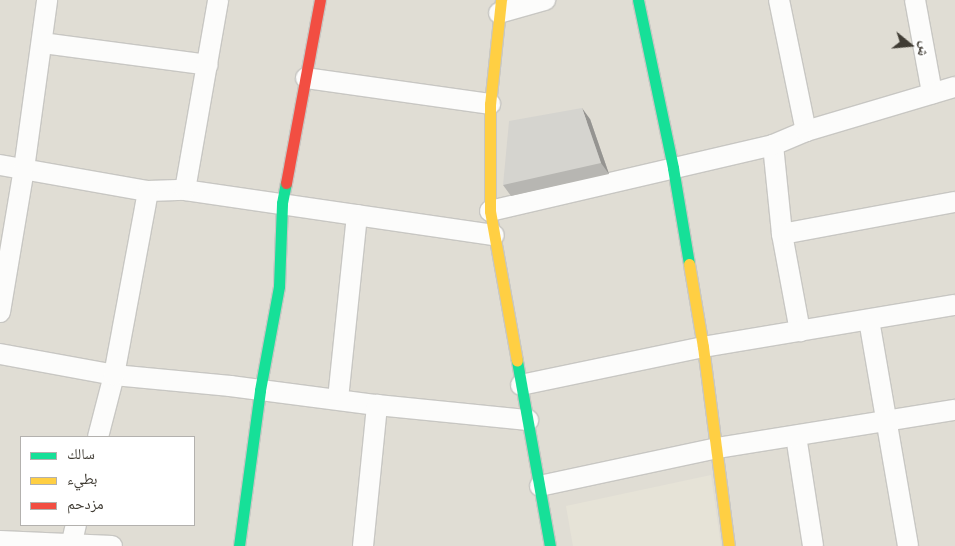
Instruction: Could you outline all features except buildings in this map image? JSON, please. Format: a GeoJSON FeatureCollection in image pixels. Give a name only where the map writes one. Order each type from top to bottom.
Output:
{"type":"FeatureCollection","features":[{"type":"Feature","properties":{"kind":"street"},"geometry":{"type":"LineString","coordinates":[[0,312],[24,168],[47,0]]}},
{"type":"Feature","properties":{"kind":"street"},"geometry":{"type":"LineString","coordinates":[[185,190],[218,0]]}},
{"type":"Feature","properties":{"kind":"street"},"geometry":{"type":"LineString","coordinates":[[239,546],[260,390],[279,286],[282,203],[320,0]]}},
{"type":"Feature","properties":{"kind":"street"},"geometry":{"type":"LineString","coordinates":[[545,0],[500,6],[490,104],[490,211],[550,546]]}},
{"type":"Feature","properties":{"kind":"street"},"geometry":{"type":"LineString","coordinates":[[638,0],[673,168],[703,347],[729,546]]}},
{"type":"Feature","properties":{"kind":"street"},"geometry":{"type":"LineString","coordinates":[[779,0],[806,131]]}},
{"type":"Feature","properties":{"kind":"street"},"geometry":{"type":"LineString","coordinates":[[915,0],[932,93]]}},
{"type":"Feature","properties":{"kind":"street"},"geometry":{"type":"LineString","coordinates":[[42,43],[208,65]]}},
{"type":"Feature","properties":{"kind":"street"},"geometry":{"type":"LineString","coordinates":[[306,78],[490,104]]}},
{"type":"Feature","properties":{"kind":"street"},"geometry":{"type":"LineString","coordinates":[[490,211],[773,145],[806,131],[955,87]]}},
{"type":"Feature","properties":{"kind":"street"},"geometry":{"type":"LineString","coordinates":[[773,145],[782,234],[800,331]]}},
{"type":"Feature","properties":{"kind":"street"},"geometry":{"type":"LineString","coordinates":[[0,165],[148,191],[185,190],[494,236]]}},
{"type":"Feature","properties":{"kind":"street"},"geometry":{"type":"LineString","coordinates":[[98,436],[114,375],[148,191]]}},
{"type":"Feature","properties":{"kind":"street"},"geometry":{"type":"LineString","coordinates":[[782,234],[955,202]]}},
{"type":"Feature","properties":{"kind":"street"},"geometry":{"type":"LineString","coordinates":[[338,399],[357,215]]}},
{"type":"Feature","properties":{"kind":"street"},"geometry":{"type":"LineString","coordinates":[[521,385],[703,347],[955,305]]}},
{"type":"Feature","properties":{"kind":"street"},"geometry":{"type":"LineString","coordinates":[[869,320],[908,546]]}},
{"type":"Feature","properties":{"kind":"street"},"geometry":{"type":"LineString","coordinates":[[0,354],[114,375],[528,420]]}},
{"type":"Feature","properties":{"kind":"street"},"geometry":{"type":"LineString","coordinates":[[363,546],[377,405]]}},
{"type":"Feature","properties":{"kind":"street"},"geometry":{"type":"LineString","coordinates":[[540,486],[717,448],[887,423],[955,410]]}},
{"type":"Feature","properties":{"kind":"street"},"geometry":{"type":"LineString","coordinates":[[796,436],[813,546]]}},
{"type":"Feature","properties":{"kind":"street"},"geometry":{"type":"LineString","coordinates":[[71,545],[76,526]]}},
{"type":"Feature","properties":{"kind":"street"},"geometry":{"type":"LineString","coordinates":[[0,541],[112,546]]}},
{"type":"Feature","properties":{"kind":"shaded area"},"geometry":{"type":"Polygon","coordinates":[[[0,0],[955,0],[955,546],[0,546],[0,0]]]}},
{"type":"Feature","properties":{"kind":"shaded area"},"geometry":{"type":"Polygon","coordinates":[[[711,475],[721,546],[573,546],[566,506],[711,475]]]}},
{"type":"Feature","properties":{"kind":"traffic: fast"},"geometry":{"type":"LineString","coordinates":[[638,0],[673,168],[689,264]]}},
{"type":"Feature","properties":{"kind":"traffic: fast"},"geometry":{"type":"LineString","coordinates":[[239,546],[260,390],[279,286],[282,203],[286,183]]}},
{"type":"Feature","properties":{"kind":"traffic: fast"},"geometry":{"type":"LineString","coordinates":[[517,361],[550,546]]}},
{"type":"Feature","properties":{"kind":"traffic: slow"},"geometry":{"type":"LineString","coordinates":[[501,0],[490,104],[490,211],[517,361]]}},
{"type":"Feature","properties":{"kind":"traffic: slow"},"geometry":{"type":"LineString","coordinates":[[689,264],[703,347],[729,546]]}},
{"type":"Feature","properties":{"kind":"traffic: jam"},"geometry":{"type":"LineString","coordinates":[[286,183],[320,0]]}}]}
